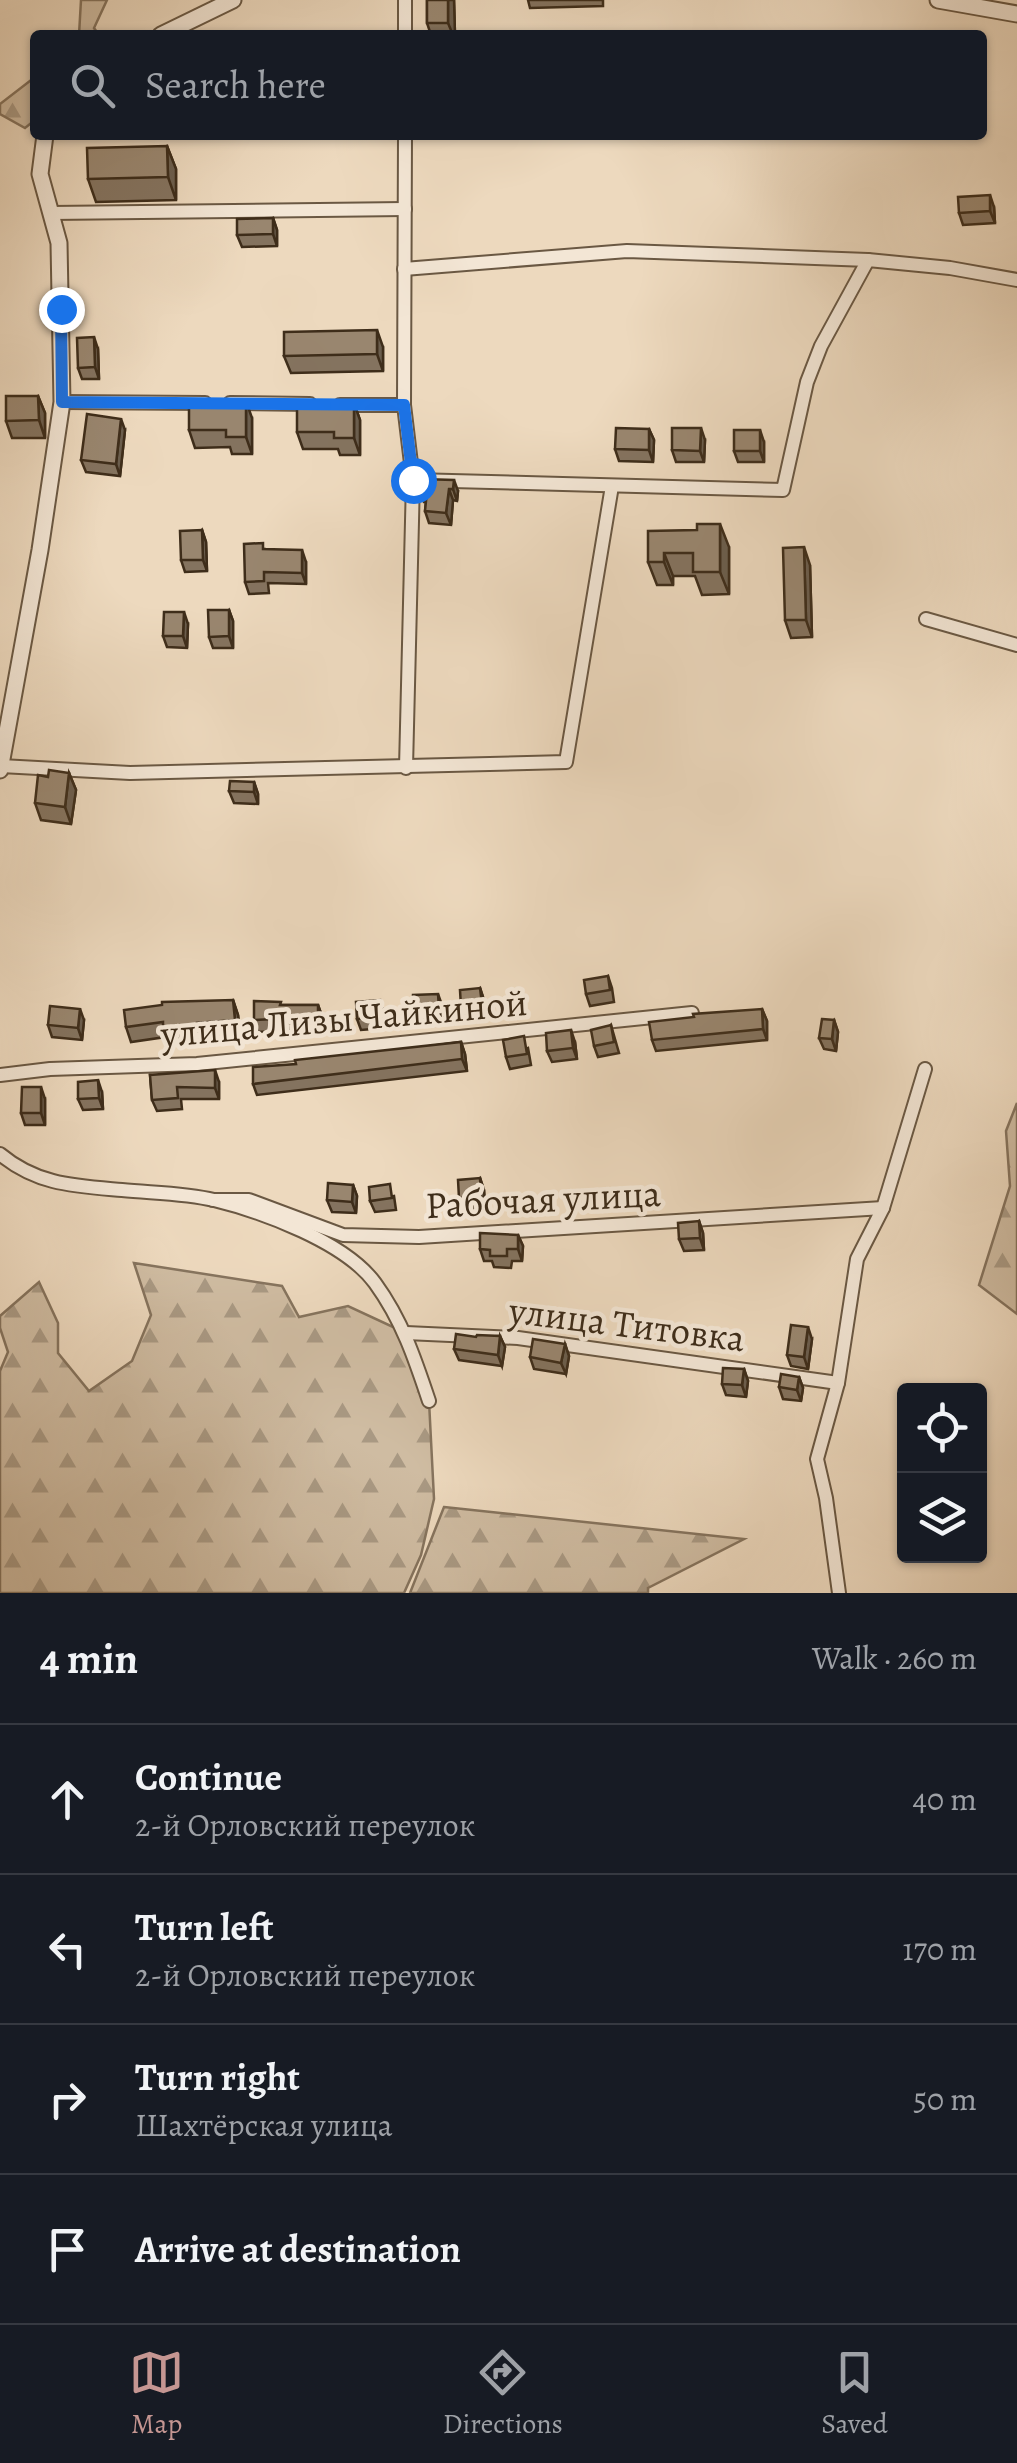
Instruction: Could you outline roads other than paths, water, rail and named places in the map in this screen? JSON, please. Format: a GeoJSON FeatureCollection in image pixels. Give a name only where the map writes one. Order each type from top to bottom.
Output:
{"type":"FeatureCollection","features":[{"type":"Feature","properties":{"kind":"street"},"geometry":{"type":"LineString","coordinates":[[171,30],[233,0]]}},
{"type":"Feature","properties":{"kind":"street"},"geometry":{"type":"LineString","coordinates":[[405,0],[405,30]]}},
{"type":"Feature","properties":{"kind":"street"},"geometry":{"type":"LineString","coordinates":[[938,0],[1017,14]]}},
{"type":"Feature","properties":{"kind":"street"},"geometry":{"type":"LineString","coordinates":[[44,140],[40,174],[59,242],[62,402],[37,568],[0,768],[130,773],[566,762],[612,486]]}},
{"type":"Feature","properties":{"kind":"street"},"geometry":{"type":"LineString","coordinates":[[405,140],[404,405],[413,480],[406,768]]}},
{"type":"Feature","properties":{"kind":"street"},"geometry":{"type":"LineString","coordinates":[[51,213],[405,209]]}},
{"type":"Feature","properties":{"kind":"street"},"geometry":{"type":"LineString","coordinates":[[404,270],[627,251],[868,260],[1017,280]]}},
{"type":"Feature","properties":{"kind":"street"},"geometry":{"type":"LineString","coordinates":[[413,480],[783,490],[814,364],[868,260]]}},
{"type":"Feature","properties":{"kind":"street"},"geometry":{"type":"LineString","coordinates":[[62,402],[404,405]]}},
{"type":"Feature","properties":{"kind":"street"},"geometry":{"type":"LineString","coordinates":[[926,620],[1017,645]]}},
{"type":"Feature","properties":{"kind":"street","name":"улица Лизы Чайкиной"},"geometry":{"type":"LineString","coordinates":[[0,1075],[50,1069],[197,1064],[692,1013]]}},
{"type":"Feature","properties":{"kind":"street"},"geometry":{"type":"LineString","coordinates":[[839,1593],[826,1498],[816,1459],[838,1383],[858,1259],[883,1208],[925,1069]]}},
{"type":"Feature","properties":{"kind":"street"},"geometry":{"type":"LineString","coordinates":[[0,1154],[27,1175]]}},
{"type":"Feature","properties":{"kind":"street"},"geometry":{"type":"LineString","coordinates":[[0,1170],[80,1186],[212,1200],[319,1237],[352,1258],[374,1282],[406,1332],[430,1402]]}},
{"type":"Feature","properties":{"kind":"street","name":"Рабочая улица"},"geometry":{"type":"LineString","coordinates":[[212,1200],[249,1200],[342,1235],[419,1237],[883,1208]]}},
{"type":"Feature","properties":{"kind":"street","name":"улица Титовка"},"geometry":{"type":"LineString","coordinates":[[406,1332],[518,1338],[838,1383]]}}]}
